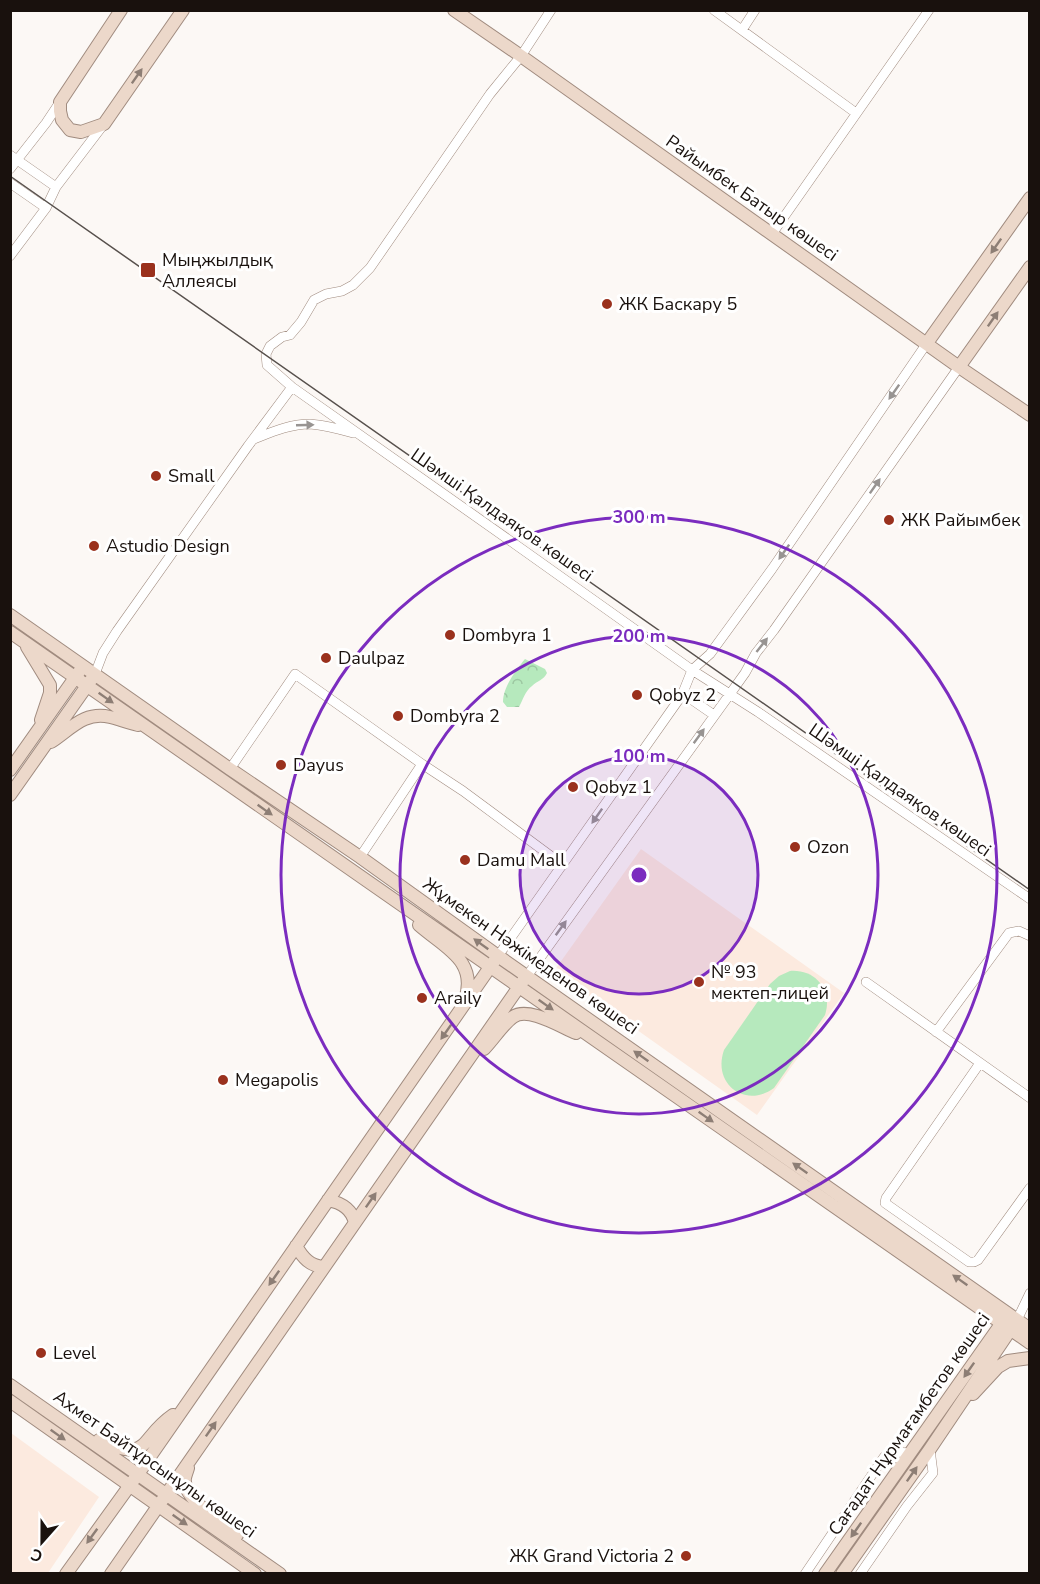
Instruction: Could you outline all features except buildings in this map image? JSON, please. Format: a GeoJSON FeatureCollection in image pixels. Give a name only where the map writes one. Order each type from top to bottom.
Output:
{"type":"FeatureCollection","features":[{"type":"Feature","properties":{"kind":"street"},"geometry":{"type":"LineString","coordinates":[[10,169],[14,158],[46,123],[121,10]]}},
{"type":"Feature","properties":{"kind":"street"},"geometry":{"type":"LineString","coordinates":[[10,256],[46,208],[56,187],[104,124],[183,10]]}},
{"type":"Feature","properties":{"kind":"street","name":"Райымбек Батыр көшесі"},"geometry":{"type":"LineString","coordinates":[[454,10],[1029,415]]}},
{"type":"Feature","properties":{"kind":"street"},"geometry":{"type":"LineString","coordinates":[[521,56],[551,10]]}},
{"type":"Feature","properties":{"kind":"street"},"geometry":{"type":"LineString","coordinates":[[714,10],[856,113]]}},
{"type":"Feature","properties":{"kind":"street"},"geometry":{"type":"LineString","coordinates":[[742,30],[755,10]]}},
{"type":"Feature","properties":{"kind":"street"},"geometry":{"type":"LineString","coordinates":[[772,234],[929,10]]}},
{"type":"Feature","properties":{"kind":"street","name":"Шәмші Қалдаяқов көшесі"},"geometry":{"type":"LineString","coordinates":[[521,56],[490,94],[370,268],[353,285],[314,300],[301,322],[290,334],[270,346],[266,354],[267,365],[292,387],[692,670],[1029,899]]}},
{"type":"Feature","properties":{"kind":"street"},"geometry":{"type":"LineString","coordinates":[[60,102],[62,120],[70,130],[81,132],[104,124]]}},
{"type":"Feature","properties":{"kind":"street"},"geometry":{"type":"LineString","coordinates":[[14,158],[56,187]]}},
{"type":"Feature","properties":{"kind":"street"},"geometry":{"type":"LineString","coordinates":[[10,183],[46,208]]}},
{"type":"Feature","properties":{"kind":"street"},"geometry":{"type":"LineString","coordinates":[[66,1574],[682,695],[692,670],[710,654],[772,569],[1029,198]]}},
{"type":"Feature","properties":{"kind":"street"},"geometry":{"type":"LineString","coordinates":[[111,1574],[523,981],[745,673],[756,652],[794,602],[1029,267]]}},
{"type":"Feature","properties":{"kind":"street"},"geometry":{"type":"LineString","coordinates":[[10,795],[95,674],[103,653],[292,387]]}},
{"type":"Feature","properties":{"kind":"street"},"geometry":{"type":"LineString","coordinates":[[254,439],[284,428],[311,424],[358,434]]}},
{"type":"Feature","properties":{"kind":"street","name":"Жұмекен Нәжімеденов көшесі"},"geometry":{"type":"LineString","coordinates":[[10,615],[360,857],[495,961],[1009,1321],[1029,1342]]}},
{"type":"Feature","properties":{"kind":"street","name":"Жұмекен Нәжімеденов көшесі"},"geometry":{"type":"LineString","coordinates":[[10,632],[403,906],[495,961]]}},
{"type":"Feature","properties":{"kind":"street"},"geometry":{"type":"LineString","coordinates":[[23,640],[50,685],[50,693],[39,729]]}},
{"type":"Feature","properties":{"kind":"street"},"geometry":{"type":"LineString","coordinates":[[10,770],[83,666],[103,653]]}},
{"type":"Feature","properties":{"kind":"street"},"geometry":{"type":"LineString","coordinates":[[230,769],[295,674],[463,791],[563,865]]}},
{"type":"Feature","properties":{"kind":"street"},"geometry":{"type":"LineString","coordinates":[[682,695],[685,694],[714,715]]}},
{"type":"Feature","properties":{"kind":"street"},"geometry":{"type":"LineString","coordinates":[[45,746],[84,718],[94,715],[109,716],[148,727]]}},
{"type":"Feature","properties":{"kind":"street"},"geometry":{"type":"LineString","coordinates":[[360,857],[422,764]]}},
{"type":"Feature","properties":{"kind":"street"},"geometry":{"type":"LineString","coordinates":[[403,906],[418,924],[463,963],[468,972],[469,981],[469,990],[463,1007]]}},
{"type":"Feature","properties":{"kind":"street"},"geometry":{"type":"LineString","coordinates":[[936,1032],[1009,933],[1019,931],[1029,936]]}},
{"type":"Feature","properties":{"kind":"street","name":"Жұмекен Нәжімеденов көшесі"},"geometry":{"type":"LineString","coordinates":[[523,981],[598,1042],[1009,1321],[1029,1329]]}},
{"type":"Feature","properties":{"kind":"street"},"geometry":{"type":"LineString","coordinates":[[866,982],[1029,1098]]}},
{"type":"Feature","properties":{"kind":"street"},"geometry":{"type":"LineString","coordinates":[[465,1066],[514,1016],[523,1013],[536,1015],[598,1042]]}},
{"type":"Feature","properties":{"kind":"street"},"geometry":{"type":"LineString","coordinates":[[980,1063],[886,1198],[885,1203],[969,1262],[974,1262],[978,1260],[1029,1188]]}},
{"type":"Feature","properties":{"kind":"street"},"geometry":{"type":"LineString","coordinates":[[328,1200],[343,1205],[353,1215],[355,1223]]}},
{"type":"Feature","properties":{"kind":"street"},"geometry":{"type":"LineString","coordinates":[[296,1246],[306,1260],[324,1267]]}},
{"type":"Feature","properties":{"kind":"street","name":"Сағадат Нұрмағамбетов көшесі"},"geometry":{"type":"LineString","coordinates":[[825,1574],[911,1453],[1028,1296]]}},
{"type":"Feature","properties":{"kind":"street","name":"Сағадат Нұрмағамбетов көшесі"},"geometry":{"type":"LineString","coordinates":[[842,1574],[930,1449],[1009,1321]]}},
{"type":"Feature","properties":{"kind":"street"},"geometry":{"type":"LineString","coordinates":[[941,1431],[998,1367],[1008,1361],[1029,1358]]}},
{"type":"Feature","properties":{"kind":"street","name":"Ахмет Байтұрсынұлы көшесі"},"geometry":{"type":"LineString","coordinates":[[10,1385],[280,1574]]}},
{"type":"Feature","properties":{"kind":"street","name":"Ахмет Байтұрсынұлы көшесі"},"geometry":{"type":"LineString","coordinates":[[10,1401],[255,1574]]}},
{"type":"Feature","properties":{"kind":"street"},"geometry":{"type":"LineString","coordinates":[[73,1429],[109,1445],[132,1451],[141,1448],[168,1419],[184,1408]]}},
{"type":"Feature","properties":{"kind":"street"},"geometry":{"type":"LineString","coordinates":[[860,1574],[933,1473],[930,1449]]}},
{"type":"Feature","properties":{"kind":"street"},"geometry":{"type":"LineString","coordinates":[[805,1574],[884,1457],[894,1452],[911,1453]]}},
{"type":"Feature","properties":{"kind":"street"},"geometry":{"type":"LineString","coordinates":[[190,1460],[185,1482],[190,1494],[197,1503],[236,1534],[250,1553]]}},
{"type":"Feature","properties":{"kind":"shaded area","name":"№ 93 мектеп-лицей"},"geometry":{"type":"Polygon","coordinates":[[[641,849],[844,993],[757,1115],[554,971],[641,849]]]}},
{"type":"Feature","properties":{"kind":"shaded area"},"geometry":{"type":"Polygon","coordinates":[[[11,1433],[99,1497],[48,1573],[11,1573],[11,1433]]]}},
{"type":"Feature","properties":{"kind":"green space"},"geometry":{"type":"Polygon","coordinates":[[[525,659],[545,669],[547,673],[528,690],[519,707],[507,707],[503,702],[505,690],[525,659]]]}},
{"type":"Feature","properties":{"kind":"green space"},"geometry":{"type":"Polygon","coordinates":[[[790,971],[808,974],[820,983],[827,998],[825,1015],[774,1088],[763,1094],[752,1096],[742,1094],[727,1083],[722,1062],[724,1050],[770,984],[779,976],[790,971]]]}},
{"type":"Feature","properties":{"kind":"tram line"},"geometry":{"type":"LineString","coordinates":[[10,176],[1030,890]]}},
{"type":"Feature","properties":{"kind":"place","name":"Мыңжылдық Аллеясы"},"geometry":{"type":"Point","coordinates":[148,270]}},
{"type":"Feature","properties":{"kind":"place","name":"ЖК Баскару 5"},"geometry":{"type":"Point","coordinates":[607,304]}},
{"type":"Feature","properties":{"kind":"place","name":"Small"},"geometry":{"type":"Point","coordinates":[156,476]}},
{"type":"Feature","properties":{"kind":"place","name":"ЖК Райымбек"},"geometry":{"type":"Point","coordinates":[889,520]}},
{"type":"Feature","properties":{"kind":"place","name":"Astudio Design"},"geometry":{"type":"Point","coordinates":[94,546]}},
{"type":"Feature","properties":{"kind":"place","name":"Dombyra 1"},"geometry":{"type":"Point","coordinates":[450,635]}},
{"type":"Feature","properties":{"kind":"place","name":"Daulpaz"},"geometry":{"type":"Point","coordinates":[326,658]}},
{"type":"Feature","properties":{"kind":"place","name":"Qobyz 2"},"geometry":{"type":"Point","coordinates":[637,695]}},
{"type":"Feature","properties":{"kind":"place","name":"Dombyra 2"},"geometry":{"type":"Point","coordinates":[398,716]}},
{"type":"Feature","properties":{"kind":"place","name":"Dayus"},"geometry":{"type":"Point","coordinates":[281,765]}},
{"type":"Feature","properties":{"kind":"place","name":"Qobyz 1"},"geometry":{"type":"Point","coordinates":[573,787]}},
{"type":"Feature","properties":{"kind":"place","name":"Ozon"},"geometry":{"type":"Point","coordinates":[795,847]}},
{"type":"Feature","properties":{"kind":"place","name":"Damu Mall"},"geometry":{"type":"Point","coordinates":[465,860]}},
{"type":"Feature","properties":{"kind":"place","name":"№ 93 мектеп-лицей"},"geometry":{"type":"Point","coordinates":[699,982]}},
{"type":"Feature","properties":{"kind":"place","name":"Araily"},"geometry":{"type":"Point","coordinates":[422,998]}},
{"type":"Feature","properties":{"kind":"place","name":"Megapolis"},"geometry":{"type":"Point","coordinates":[223,1080]}},
{"type":"Feature","properties":{"kind":"place","name":"Level"},"geometry":{"type":"Point","coordinates":[41,1353]}},
{"type":"Feature","properties":{"kind":"place","name":"ЖК Grand Victoria 2"},"geometry":{"type":"Point","coordinates":[686,1556]}}]}
